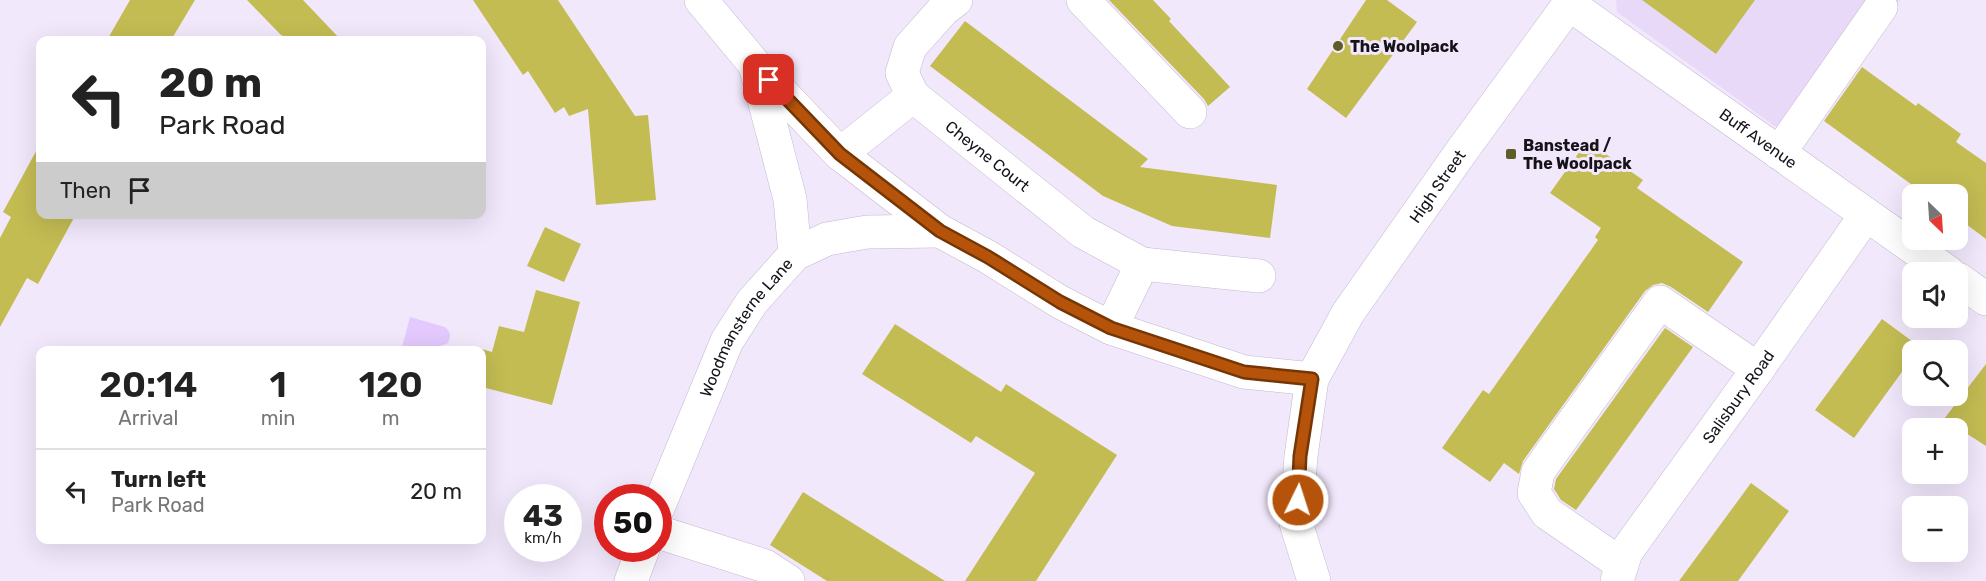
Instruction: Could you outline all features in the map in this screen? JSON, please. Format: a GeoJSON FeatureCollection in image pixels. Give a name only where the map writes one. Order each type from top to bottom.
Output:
{"type":"FeatureCollection","features":[{"type":"Feature","properties":{"kind":"street"},"geometry":{"type":"LineString","coordinates":[[701,0],[755,65],[840,154],[940,231],[988,257],[1060,302],[1111,328],[1244,372],[1312,379]]}},
{"type":"Feature","properties":{"kind":"street"},"geometry":{"type":"LineString","coordinates":[[840,154],[913,96],[902,73],[910,47],[943,10],[956,0]]}},
{"type":"Feature","properties":{"kind":"street"},"geometry":{"type":"LineString","coordinates":[[1083,0],[1190,112]]}},
{"type":"Feature","properties":{"kind":"street","name":"Buff Avenue"},"geometry":{"type":"LineString","coordinates":[[1571,2],[1934,262]]}},
{"type":"Feature","properties":{"kind":"street","name":"High Street"},"geometry":{"type":"LineString","coordinates":[[1314,581],[1296,523],[1300,456],[1312,379],[1348,313],[1461,152],[1571,2]]}},
{"type":"Feature","properties":{"kind":"street"},"geometry":{"type":"LineString","coordinates":[[1779,153],[1881,8]]}},
{"type":"Feature","properties":{"kind":"street"},"geometry":{"type":"LineString","coordinates":[[755,65],[790,199],[795,254]]}},
{"type":"Feature","properties":{"kind":"street","name":"Cheyne Court"},"geometry":{"type":"LineString","coordinates":[[913,96],[1083,232],[1142,264],[1259,276]]}},
{"type":"Feature","properties":{"kind":"street","name":"Salisbury Road"},"geometry":{"type":"LineString","coordinates":[[1619,573],[1626,552],[1866,214]]}},
{"type":"Feature","properties":{"kind":"street","name":"Woodmansterne Lane"},"geometry":{"type":"LineString","coordinates":[[668,484],[727,341],[752,302],[795,254],[827,239],[867,232],[940,231]]}},
{"type":"Feature","properties":{"kind":"street"},"geometry":{"type":"LineString","coordinates":[[1111,328],[1142,264]]}},
{"type":"Feature","properties":{"kind":"street"},"geometry":{"type":"LineString","coordinates":[[1968,286],[1986,299]]}},
{"type":"Feature","properties":{"kind":"street"},"geometry":{"type":"LineString","coordinates":[[1619,573],[1547,513],[1534,493],[1538,472],[1660,302],[1758,369]]}},
{"type":"Feature","properties":{"kind":"street"},"geometry":{"type":"LineString","coordinates":[[672,536],[765,566],[788,581]]}},
{"type":"Feature","properties":{"kind":"street"},"geometry":{"type":"LineString","coordinates":[[631,581],[638,562]]}},
{"type":"Feature","properties":{"kind":"shaded area"},"geometry":{"type":"Polygon","coordinates":[[[1616,0],[1900,0],[1798,143],[1617,12],[1616,0]]]}},
{"type":"Feature","properties":{"kind":"shaded area"},"geometry":{"type":"Polygon","coordinates":[[[410,317],[445,327],[450,334],[448,343],[440,346],[402,346],[410,317]]]}},
{"type":"Feature","properties":{"kind":"building"},"geometry":{"type":"Polygon","coordinates":[[[130,0],[195,0],[173,36],[109,36],[130,0]]]}},
{"type":"Feature","properties":{"kind":"building"},"geometry":{"type":"Polygon","coordinates":[[[247,0],[303,0],[337,36],[283,36],[247,0]]]}},
{"type":"Feature","properties":{"kind":"building"},"geometry":{"type":"Polygon","coordinates":[[[473,0],[558,0],[635,116],[648,115],[656,200],[596,205],[588,109],[569,116],[564,107],[555,113],[528,71],[523,75],[473,0]]]}},
{"type":"Feature","properties":{"kind":"building"},"geometry":{"type":"Polygon","coordinates":[[[1109,0],[1153,0],[1171,19],[1169,21],[1230,87],[1208,106],[1204,99],[1109,0]]]}},
{"type":"Feature","properties":{"kind":"building"},"geometry":{"type":"Polygon","coordinates":[[[1366,0],[1387,0],[1417,22],[1346,118],[1307,89],[1366,0]]]}},
{"type":"Feature","properties":{"kind":"building"},"geometry":{"type":"Polygon","coordinates":[[[1642,0],[1755,0],[1716,54],[1642,0]]]}},
{"type":"Feature","properties":{"kind":"building"},"geometry":{"type":"Polygon","coordinates":[[[965,21],[1148,159],[1140,167],[1277,185],[1270,238],[1172,226],[1103,196],[930,66],[965,21]]]}},
{"type":"Feature","properties":{"kind":"building"},"geometry":{"type":"Polygon","coordinates":[[[1862,67],[1916,106],[1918,103],[1961,134],[1956,142],[1986,163],[1986,239],[1968,226],[1968,184],[1911,184],[1824,121],[1862,67]]]}},
{"type":"Feature","properties":{"kind":"building"},"geometry":{"type":"Polygon","coordinates":[[[1587,141],[1643,180],[1637,188],[1743,262],[1708,312],[1662,283],[1653,285],[1645,291],[1523,461],[1519,474],[1504,463],[1490,482],[1442,448],[1483,390],[1489,394],[1598,240],[1595,237],[1601,228],[1550,193],[1587,141]]]}},
{"type":"Feature","properties":{"kind":"building"},"geometry":{"type":"Polygon","coordinates":[[[36,151],[36,219],[73,219],[38,284],[27,278],[0,327],[0,238],[11,217],[3,212],[36,151]]]}},
{"type":"Feature","properties":{"kind":"building"},"geometry":{"type":"Polygon","coordinates":[[[545,227],[581,244],[564,282],[527,266],[545,227]]]}},
{"type":"Feature","properties":{"kind":"building"},"geometry":{"type":"Polygon","coordinates":[[[536,290],[580,302],[552,405],[486,388],[486,350],[492,352],[499,326],[524,332],[536,290]]]}},
{"type":"Feature","properties":{"kind":"building"},"geometry":{"type":"Polygon","coordinates":[[[1882,319],[1910,340],[1902,340],[1902,372],[1854,438],[1815,410],[1882,319]]]}},
{"type":"Feature","properties":{"kind":"building"},"geometry":{"type":"Polygon","coordinates":[[[895,324],[1001,392],[1006,384],[1117,455],[1036,581],[965,581],[1035,473],[976,436],[971,443],[862,374],[895,324]]]}},
{"type":"Feature","properties":{"kind":"building"},"geometry":{"type":"Polygon","coordinates":[[[1665,328],[1693,347],[1576,510],[1561,500],[1554,489],[1556,479],[1665,328]]]}},
{"type":"Feature","properties":{"kind":"building"},"geometry":{"type":"Polygon","coordinates":[[[1986,364],[1986,446],[1968,434],[1968,418],[1945,418],[1954,406],[1968,406],[1968,388],[1986,364]]]}},
{"type":"Feature","properties":{"kind":"building"},"geometry":{"type":"Polygon","coordinates":[[[1751,483],[1789,511],[1738,581],[1679,581],[1751,483]]]}},
{"type":"Feature","properties":{"kind":"building"},"geometry":{"type":"Polygon","coordinates":[[[803,492],[945,581],[827,581],[770,545],[803,492]]]}},
{"type":"Feature","properties":{"kind":"place","name":"The Woolpack"},"geometry":{"type":"Point","coordinates":[1338,46]}},
{"type":"Feature","properties":{"kind":"place","name":"Banstead / The Woolpack"},"geometry":{"type":"Point","coordinates":[1511,154]}},
{"type":"Feature","properties":{"kind":"route"},"geometry":{"type":"LineString","coordinates":[[769,80],[840,154],[940,231],[988,257],[1060,302],[1111,328],[1244,372],[1312,379],[1300,456],[1298,500]]}}]}
